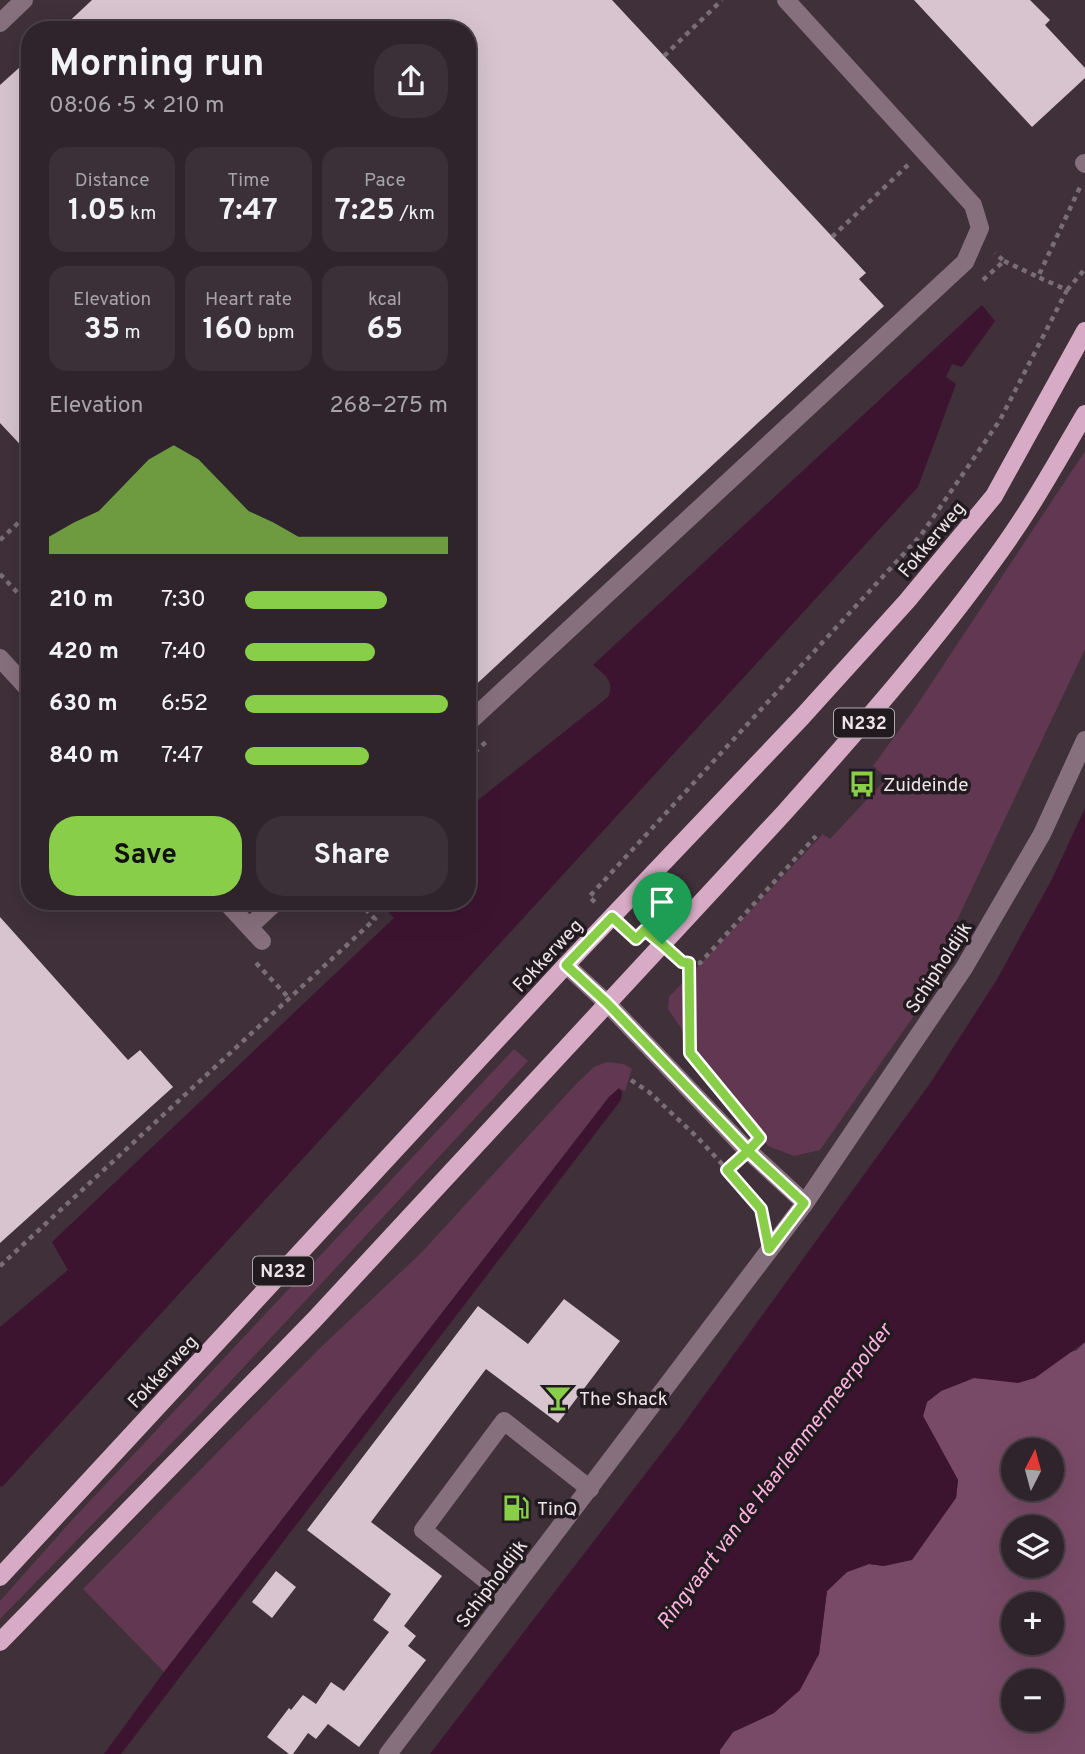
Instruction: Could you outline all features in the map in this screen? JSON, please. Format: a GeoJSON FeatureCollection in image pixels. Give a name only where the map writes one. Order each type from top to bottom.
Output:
{"type":"FeatureCollection","features":[{"type":"Feature","properties":{"kind":"main road","name":"Fokkerweg"},"geometry":{"type":"LineString","coordinates":[[0,1577],[907,601],[994,496],[1085,331]]}},
{"type":"Feature","properties":{"kind":"main road","name":"N232"},"geometry":{"type":"LineString","coordinates":[[0,1643],[314,1320],[785,813],[892,692],[1003,548],[1085,414]]}},
{"type":"Feature","properties":{"kind":"street"},"geometry":{"type":"LineString","coordinates":[[0,23],[24,0]]}},
{"type":"Feature","properties":{"kind":"street"},"geometry":{"type":"LineString","coordinates":[[476,716],[965,262],[980,228],[973,205],[786,0]]}},
{"type":"Feature","properties":{"kind":"street"},"geometry":{"type":"LineString","coordinates":[[0,659],[21,681]]}},
{"type":"Feature","properties":{"kind":"street","name":"Schipholdijk"},"geometry":{"type":"LineString","coordinates":[[388,1754],[804,1203],[964,968],[1042,834],[1085,740]]}},
{"type":"Feature","properties":{"kind":"street"},"geometry":{"type":"LineString","coordinates":[[233,910],[262,941]]}},
{"type":"Feature","properties":{"kind":"street"},"geometry":{"type":"LineString","coordinates":[[249,927],[267,910]]}},
{"type":"Feature","properties":{"kind":"street"},"geometry":{"type":"LineString","coordinates":[[566,965],[607,1003],[748,1151],[804,1203]]}},
{"type":"Feature","properties":{"kind":"street"},"geometry":{"type":"LineString","coordinates":[[507,1597],[424,1530],[505,1421],[590,1489]]}},
{"type":"Feature","properties":{"kind":"path"},"geometry":{"type":"LineString","coordinates":[[664,55],[722,0]]}},
{"type":"Feature","properties":{"kind":"path"},"geometry":{"type":"LineString","coordinates":[[832,237],[924,150]]}},
{"type":"Feature","properties":{"kind":"path"},"geometry":{"type":"LineString","coordinates":[[1038,277],[1085,168]]}},
{"type":"Feature","properties":{"kind":"path"},"geometry":{"type":"LineString","coordinates":[[1004,261],[1067,290]]}},
{"type":"Feature","properties":{"kind":"path"},"geometry":{"type":"LineString","coordinates":[[612,917],[589,897],[920,535],[1000,420],[1067,290],[1085,269]]}},
{"type":"Feature","properties":{"kind":"path"},"geometry":{"type":"LineString","coordinates":[[0,540],[21,520]]}},
{"type":"Feature","properties":{"kind":"path"},"geometry":{"type":"LineString","coordinates":[[0,574],[21,596]]}},
{"type":"Feature","properties":{"kind":"path"},"geometry":{"type":"LineString","coordinates":[[662,944],[682,962],[700,963],[816,836]]}},
{"type":"Feature","properties":{"kind":"path"},"geometry":{"type":"LineString","coordinates":[[0,1266],[375,919],[366,910]]}},
{"type":"Feature","properties":{"kind":"path"},"geometry":{"type":"LineString","coordinates":[[248,954],[289,998]]}},
{"type":"Feature","properties":{"kind":"path"},"geometry":{"type":"LineString","coordinates":[[689,963],[690,1053],[699,1064]]}},
{"type":"Feature","properties":{"kind":"path"},"geometry":{"type":"LineString","coordinates":[[631,1080],[649,1092],[696,1137],[761,1209],[769,1249]]}},
{"type":"Feature","properties":{"kind":"path"},"geometry":{"type":"LineString","coordinates":[[727,1170],[748,1151]]}},
{"type":"Feature","properties":{"kind":"shaded area"},"geometry":{"type":"Polygon","coordinates":[[[1085,451],[1085,649],[952,931],[967,940],[820,1150],[794,1156],[768,1146],[668,1009],[669,997],[823,834],[830,839],[887,778],[873,766],[915,708],[1085,451]]]}},
{"type":"Feature","properties":{"kind":"shaded area"},"geometry":{"type":"Polygon","coordinates":[[[514,1049],[528,1061],[202,1412],[0,1619],[0,1601],[72,1520],[514,1049]]]}},
{"type":"Feature","properties":{"kind":"shaded area"},"geometry":{"type":"Polygon","coordinates":[[[607,1062],[624,1064],[632,1069],[625,1091],[619,1089],[609,1097],[164,1672],[83,1589],[321,1347],[420,1254],[577,1083],[594,1067],[607,1062]]]}},
{"type":"Feature","properties":{"kind":"shaded area"},"geometry":{"type":"Polygon","coordinates":[[[1085,1342],[1085,1754],[720,1754],[733,1732],[774,1713],[819,1654],[827,1591],[847,1572],[869,1564],[884,1566],[956,1498],[958,1480],[923,1416],[927,1402],[941,1391],[974,1378],[992,1379],[1077,1350],[1085,1342]]]}},
{"type":"Feature","properties":{"kind":"water"},"geometry":{"type":"Polygon","coordinates":[[[982,305],[995,321],[962,367],[952,364],[946,377],[956,384],[918,487],[0,1487],[0,1327],[68,1270],[52,1242],[394,918],[386,910],[476,910],[476,802],[608,697],[609,682],[593,665],[982,305]]]}},
{"type":"Feature","properties":{"kind":"water","name":"Ringvaart van de Haarlemmermeerpolder"},"geometry":{"type":"Polygon","coordinates":[[[1085,808],[1085,1342],[1035,1378],[1018,1383],[974,1378],[941,1391],[927,1402],[923,1416],[958,1480],[956,1498],[912,1560],[884,1566],[869,1564],[847,1572],[827,1591],[819,1654],[800,1690],[774,1713],[733,1732],[720,1754],[430,1754],[680,1429],[931,1082],[996,981],[1052,879],[1085,808]]]}},
{"type":"Feature","properties":{"kind":"water"},"geometry":{"type":"Polygon","coordinates":[[[619,1088],[622,1092],[621,1100],[121,1754],[104,1754],[164,1672],[609,1097],[619,1088]]]}},
{"type":"Feature","properties":{"kind":"building"},"geometry":{"type":"Polygon","coordinates":[[[92,0],[612,0],[866,273],[859,279],[884,306],[476,685],[476,21],[70,21],[92,0]]]}},
{"type":"Feature","properties":{"kind":"building"},"geometry":{"type":"Polygon","coordinates":[[[914,0],[1030,0],[1050,20],[1045,25],[1085,68],[1085,78],[1032,127],[914,0]]]}},
{"type":"Feature","properties":{"kind":"building"},"geometry":{"type":"Polygon","coordinates":[[[21,66],[21,445],[0,423],[0,85],[21,66]]]}},
{"type":"Feature","properties":{"kind":"building"},"geometry":{"type":"Polygon","coordinates":[[[0,917],[128,1060],[140,1050],[173,1087],[0,1243],[0,917]]]}},
{"type":"Feature","properties":{"kind":"building"},"geometry":{"type":"Polygon","coordinates":[[[564,1299],[620,1341],[558,1423],[486,1369],[371,1522],[442,1576],[404,1626],[416,1636],[408,1646],[426,1660],[359,1747],[328,1724],[316,1739],[308,1733],[293,1754],[289,1754],[267,1737],[289,1708],[291,1710],[303,1695],[316,1704],[331,1682],[344,1691],[389,1632],[373,1620],[391,1594],[307,1530],[478,1306],[528,1344],[564,1299]]]}},
{"type":"Feature","properties":{"kind":"building"},"geometry":{"type":"Polygon","coordinates":[[[276,1571],[296,1587],[272,1618],[252,1602],[276,1571]]]}},
{"type":"Feature","properties":{"kind":"place","name":"Zuideinde"},"geometry":{"type":"Point","coordinates":[862,784]}},
{"type":"Feature","properties":{"kind":"place","name":"The Shack"},"geometry":{"type":"Point","coordinates":[558,1398]}},
{"type":"Feature","properties":{"kind":"place","name":"TinQ"},"geometry":{"type":"Point","coordinates":[516,1508]}},
{"type":"Feature","properties":{"kind":"route"},"geometry":{"type":"LineString","coordinates":[[662,944],[645,930],[636,939],[612,917],[566,965],[607,1003],[748,1151],[727,1170],[761,1209],[769,1249],[804,1203],[748,1151],[760,1138],[690,1053],[689,963],[682,962],[662,944]]}}]}
